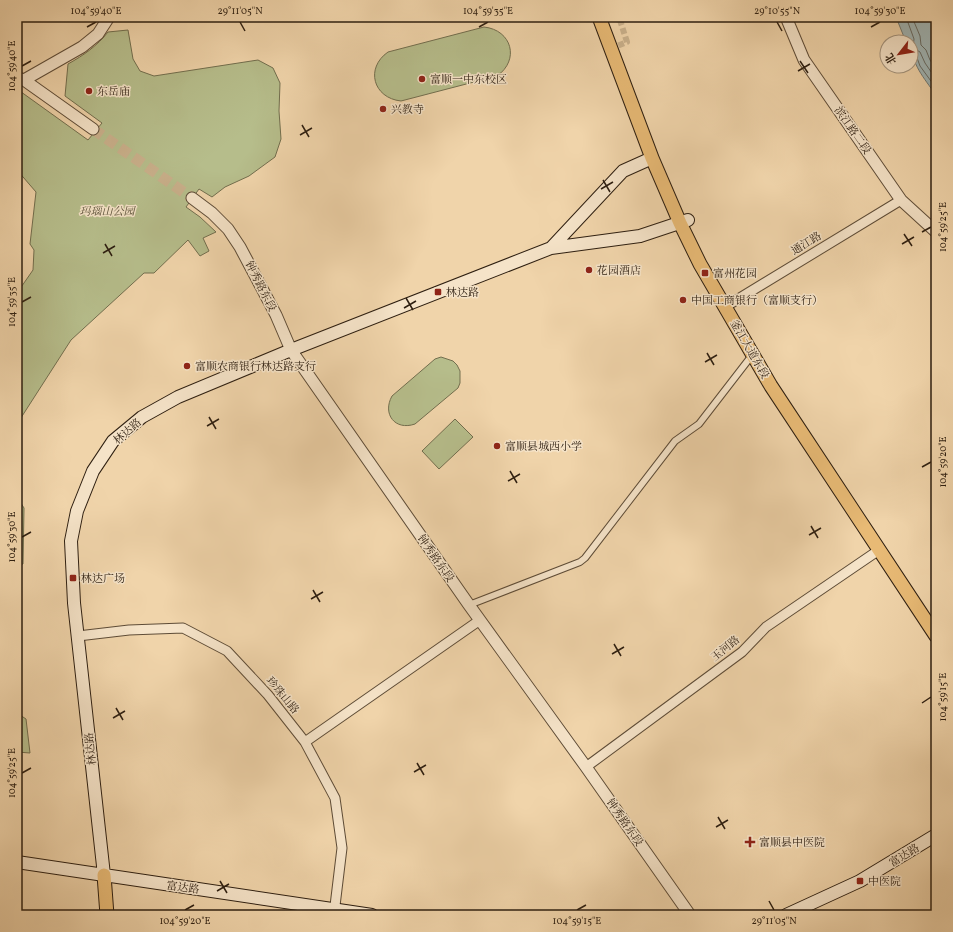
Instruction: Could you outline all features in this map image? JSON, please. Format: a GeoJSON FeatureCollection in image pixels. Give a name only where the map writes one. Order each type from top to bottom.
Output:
{"type":"FeatureCollection","features":[{"type":"Feature","properties":{"kind":"main road","name":"釜江大道东段"},"geometry":{"type":"LineString","coordinates":[[599,17],[652,158],[684,222]]}},
{"type":"Feature","properties":{"kind":"main road","name":"釜江大道东段"},"geometry":{"type":"LineString","coordinates":[[607,17],[700,264],[936,622]]}},
{"type":"Feature","properties":{"kind":"main road"},"geometry":{"type":"LineString","coordinates":[[551,248],[623,171],[652,158]]}},
{"type":"Feature","properties":{"kind":"main road"},"geometry":{"type":"LineString","coordinates":[[551,248],[640,236],[684,222]]}},
{"type":"Feature","properties":{"kind":"main road","name":"林达路"},"geometry":{"type":"LineString","coordinates":[[104,875],[74,603],[71,541],[77,510],[93,471],[113,441],[142,417],[178,397],[291,350],[551,248]]}},
{"type":"Feature","properties":{"kind":"main road","name":"釜江大道东段"},"geometry":{"type":"LineString","coordinates":[[728,305],[753,354],[772,386],[936,636]]}},
{"type":"Feature","properties":{"kind":"main road","name":"富达路"},"geometry":{"type":"LineString","coordinates":[[786,915],[860,881],[936,835]]}},
{"type":"Feature","properties":{"kind":"main road","name":"富达路"},"geometry":{"type":"LineString","coordinates":[[17,862],[334,912],[372,915]]}},
{"type":"Feature","properties":{"kind":"main road"},"geometry":{"type":"LineString","coordinates":[[104,875],[107,915]]}},
{"type":"Feature","properties":{"kind":"street"},"geometry":{"type":"LineString","coordinates":[[93,129],[20,79],[82,47],[98,34],[108,17]]}},
{"type":"Feature","properties":{"kind":"street","name":"滨江路二段"},"geometry":{"type":"LineString","coordinates":[[786,17],[804,60],[900,200],[936,232]]}},
{"type":"Feature","properties":{"kind":"street","name":"钟秀路东段"},"geometry":{"type":"LineString","coordinates":[[192,198],[212,213],[228,229],[240,246],[276,315],[291,350],[469,605],[586,767],[690,915]]}},
{"type":"Feature","properties":{"kind":"street","name":"通江路"},"geometry":{"type":"LineString","coordinates":[[728,305],[900,200]]}},
{"type":"Feature","properties":{"kind":"street"},"geometry":{"type":"LineString","coordinates":[[469,605],[580,562],[585,558],[675,441],[699,424],[753,354]]}},
{"type":"Feature","properties":{"kind":"street","name":"玉河路"},"geometry":{"type":"LineString","coordinates":[[586,767],[742,652],[766,627],[879,550]]}},
{"type":"Feature","properties":{"kind":"street"},"geometry":{"type":"LineString","coordinates":[[306,742],[480,620]]}},
{"type":"Feature","properties":{"kind":"street","name":"珍珠山路"},"geometry":{"type":"LineString","coordinates":[[78,636],[129,630],[183,628],[227,651],[268,695],[306,742],[335,798],[342,848],[334,912]]}},
{"type":"Feature","properties":{"kind":"green space"},"geometry":{"type":"Polygon","coordinates":[[[484,27],[494,29],[501,34],[510,47],[509,62],[497,76],[401,101],[391,99],[384,94],[375,81],[376,66],[388,52],[484,27]]]}},
{"type":"Feature","properties":{"kind":"green space","name":"玛瑙山公园"},"geometry":{"type":"Polygon","coordinates":[[[128,30],[133,59],[140,71],[154,76],[258,60],[273,68],[280,83],[279,111],[281,139],[275,157],[249,176],[225,187],[212,197],[199,189],[186,207],[200,217],[216,232],[203,238],[209,251],[200,256],[188,240],[154,273],[144,273],[71,340],[17,424],[17,293],[33,270],[34,250],[30,244],[36,192],[17,170],[17,89],[88,140],[102,123],[65,96],[68,64],[90,50],[108,32],[128,30]]]}},
{"type":"Feature","properties":{"kind":"green space"},"geometry":{"type":"Polygon","coordinates":[[[441,357],[453,361],[457,365],[460,371],[460,383],[458,388],[415,424],[408,426],[396,423],[390,415],[389,409],[389,403],[392,396],[435,359],[441,357]]]}},
{"type":"Feature","properties":{"kind":"green space"},"geometry":{"type":"Polygon","coordinates":[[[455,419],[473,437],[439,469],[422,451],[455,419]]]}},
{"type":"Feature","properties":{"kind":"green space"},"geometry":{"type":"Polygon","coordinates":[[[17,497],[24,508],[23,564],[17,565],[17,497]]]}},
{"type":"Feature","properties":{"kind":"green space"},"geometry":{"type":"Polygon","coordinates":[[[17,713],[26,719],[30,753],[17,752],[17,713]]]}},
{"type":"Feature","properties":{"kind":"water"},"geometry":{"type":"Polygon","coordinates":[[[896,17],[936,17],[936,95],[919,70],[919,34],[903,34],[896,17]]]}},
{"type":"Feature","properties":{"kind":"tunnel"},"geometry":{"type":"LineString","coordinates":[[610,49],[627,42],[619,17]]}},
{"type":"Feature","properties":{"kind":"tunnel"},"geometry":{"type":"LineString","coordinates":[[93,129],[192,198]]}},
{"type":"Feature","properties":{"kind":"place","name":"富顺一中东校区"},"geometry":{"type":"Point","coordinates":[422,79]}},
{"type":"Feature","properties":{"kind":"place","name":"东岳庙"},"geometry":{"type":"Point","coordinates":[89,91]}},
{"type":"Feature","properties":{"kind":"place","name":"兴教寺"},"geometry":{"type":"Point","coordinates":[383,109]}},
{"type":"Feature","properties":{"kind":"place","name":"花园酒店"},"geometry":{"type":"Point","coordinates":[589,270]}},
{"type":"Feature","properties":{"kind":"place","name":"富州花园"},"geometry":{"type":"Point","coordinates":[705,273]}},
{"type":"Feature","properties":{"kind":"place","name":"林达路"},"geometry":{"type":"Point","coordinates":[438,292]}},
{"type":"Feature","properties":{"kind":"place","name":"中国工商银行（富顺支行）"},"geometry":{"type":"Point","coordinates":[683,300]}},
{"type":"Feature","properties":{"kind":"place","name":"富顺农商银行林达路支行"},"geometry":{"type":"Point","coordinates":[187,366]}},
{"type":"Feature","properties":{"kind":"place","name":"富顺县城西小学"},"geometry":{"type":"Point","coordinates":[497,446]}},
{"type":"Feature","properties":{"kind":"place","name":"林达广场"},"geometry":{"type":"Point","coordinates":[73,578]}},
{"type":"Feature","properties":{"kind":"place","name":"富顺县中医院"},"geometry":{"type":"Point","coordinates":[750,842]}},
{"type":"Feature","properties":{"kind":"place","name":"中医院"},"geometry":{"type":"Point","coordinates":[860,881]}}]}
